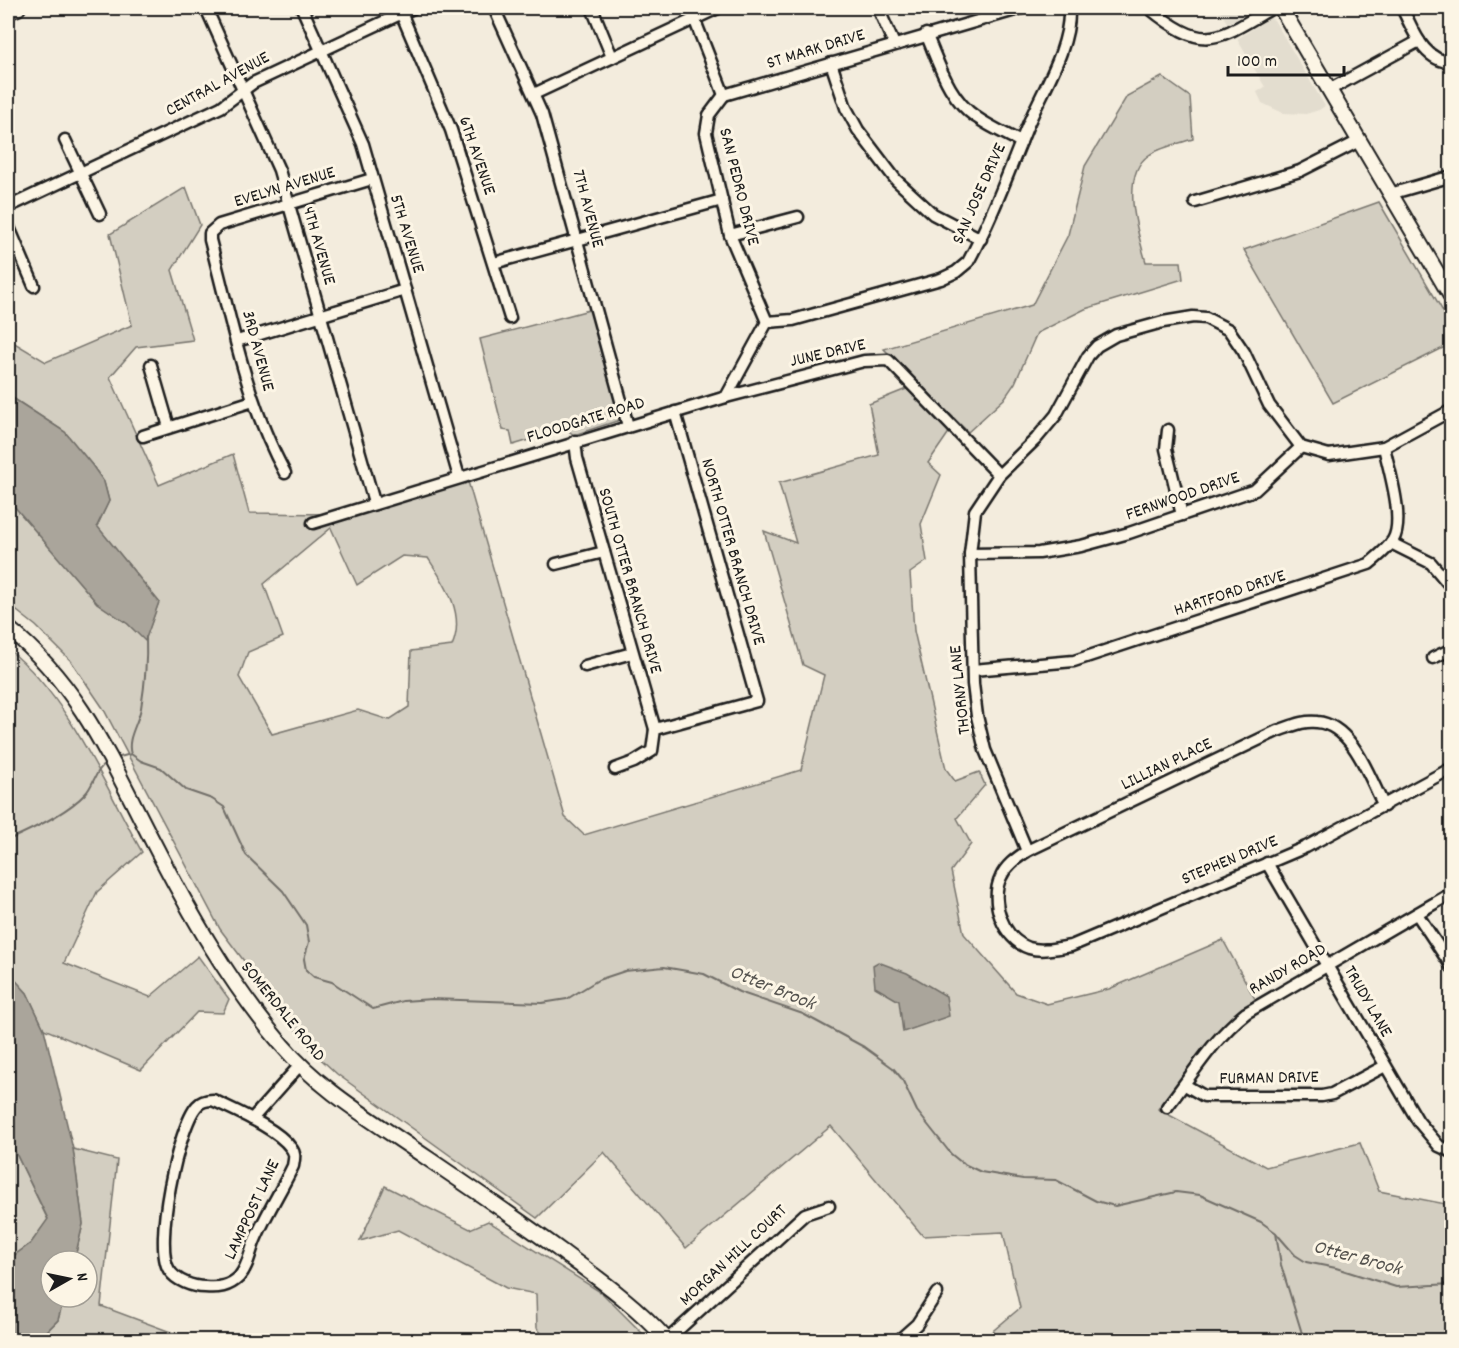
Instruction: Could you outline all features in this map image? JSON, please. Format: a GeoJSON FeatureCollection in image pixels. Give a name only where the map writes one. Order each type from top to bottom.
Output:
{"type":"FeatureCollection","features":[{"type":"Feature","properties":{"kind":"main road"},"geometry":{"type":"LineString","coordinates":[[8,12],[18,8]]}},
{"type":"Feature","properties":{"kind":"main road"},"geometry":{"type":"LineString","coordinates":[[1281,8],[1452,298]]}},
{"type":"Feature","properties":{"kind":"main road","name":"SOMERDALE ROAD"},"geometry":{"type":"LineString","coordinates":[[8,628],[64,683],[94,729],[169,873],[216,956],[281,1044],[300,1065],[338,1097],[501,1208],[610,1287],[638,1310],[667,1340]]}},
{"type":"Feature","properties":{"kind":"street","name":"4TH AVENUE"},"geometry":{"type":"LineString","coordinates":[[206,8],[279,170],[374,502]]}},
{"type":"Feature","properties":{"kind":"street","name":"5TH AVENUE"},"geometry":{"type":"LineString","coordinates":[[302,8],[363,144],[459,477]]}},
{"type":"Feature","properties":{"kind":"street","name":"CENTRAL AVENUE"},"geometry":{"type":"LineString","coordinates":[[8,207],[221,107],[244,90],[400,10],[413,8]]}},
{"type":"Feature","properties":{"kind":"street","name":"7TH AVENUE"},"geometry":{"type":"LineString","coordinates":[[494,8],[534,94],[560,172],[628,426]]}},
{"type":"Feature","properties":{"kind":"street"},"geometry":{"type":"LineString","coordinates":[[592,8],[612,57]]}},
{"type":"Feature","properties":{"kind":"street"},"geometry":{"type":"LineString","coordinates":[[690,8],[724,95]]}},
{"type":"Feature","properties":{"kind":"street"},"geometry":{"type":"LineString","coordinates":[[534,94],[718,8]]}},
{"type":"Feature","properties":{"kind":"street"},"geometry":{"type":"LineString","coordinates":[[878,8],[894,44]]}},
{"type":"Feature","properties":{"kind":"street","name":"ST MARK DRIVE"},"geometry":{"type":"LineString","coordinates":[[724,95],[926,34],[1022,8]]}},
{"type":"Feature","properties":{"kind":"street","name":"SAN JOSE DRIVE"},"geometry":{"type":"LineString","coordinates":[[767,322],[793,320],[941,279],[956,272],[968,262],[981,239],[1012,170],[1021,142],[1059,54],[1069,23],[1069,8]]}},
{"type":"Feature","properties":{"kind":"street"},"geometry":{"type":"LineString","coordinates":[[1149,8],[1184,34],[1207,37],[1232,32],[1272,8]]}},
{"type":"Feature","properties":{"kind":"street"},"geometry":{"type":"LineString","coordinates":[[1402,8],[1419,41],[1433,58],[1441,62],[1452,62]]}},
{"type":"Feature","properties":{"kind":"street","name":"6TH AVENUE"},"geometry":{"type":"LineString","coordinates":[[400,10],[451,130],[510,318]]}},
{"type":"Feature","properties":{"kind":"street"},"geometry":{"type":"LineString","coordinates":[[926,34],[949,87],[960,104],[975,117],[1021,142]]}},
{"type":"Feature","properties":{"kind":"street"},"geometry":{"type":"LineString","coordinates":[[1329,90],[1419,41]]}},
{"type":"Feature","properties":{"kind":"street"},"geometry":{"type":"LineString","coordinates":[[831,63],[846,108],[858,130],[896,180],[933,214],[981,239]]}},
{"type":"Feature","properties":{"kind":"street","name":"SAN PEDRO DRIVE"},"geometry":{"type":"LineString","coordinates":[[724,95],[709,115],[706,124],[730,235],[767,322]]}},
{"type":"Feature","properties":{"kind":"street"},"geometry":{"type":"LineString","coordinates":[[65,140],[100,214]]}},
{"type":"Feature","properties":{"kind":"street"},"geometry":{"type":"LineString","coordinates":[[1195,202],[1300,171],[1359,141]]}},
{"type":"Feature","properties":{"kind":"street"},"geometry":{"type":"LineString","coordinates":[[1390,194],[1452,176]]}},
{"type":"Feature","properties":{"kind":"street","name":"EVELYN AVENUE"},"geometry":{"type":"LineString","coordinates":[[210,233],[219,225],[372,179]]}},
{"type":"Feature","properties":{"kind":"street"},"geometry":{"type":"LineString","coordinates":[[494,262],[722,200]]}},
{"type":"Feature","properties":{"kind":"street"},"geometry":{"type":"LineString","coordinates":[[730,235],[798,217]]}},
{"type":"Feature","properties":{"kind":"street"},"geometry":{"type":"LineString","coordinates":[[8,225],[34,286]]}},
{"type":"Feature","properties":{"kind":"street","name":"3RD AVENUE"},"geometry":{"type":"LineString","coordinates":[[210,233],[254,401],[267,440],[285,473]]}},
{"type":"Feature","properties":{"kind":"street"},"geometry":{"type":"LineString","coordinates":[[237,341],[405,290]]}},
{"type":"Feature","properties":{"kind":"street","name":"THORNY LANE"},"geometry":{"type":"LineString","coordinates":[[1027,851],[985,750],[977,716],[973,670],[970,554],[975,512],[986,491],[1056,415],[1088,356],[1097,346],[1116,335],[1162,322],[1193,317],[1206,318],[1229,330],[1244,352],[1269,405],[1301,447]]}},
{"type":"Feature","properties":{"kind":"street"},"geometry":{"type":"LineString","coordinates":[[726,397],[767,322]]}},
{"type":"Feature","properties":{"kind":"street","name":"JUNE DRIVE"},"geometry":{"type":"LineString","coordinates":[[726,397],[864,361],[888,360],[999,475]]}},
{"type":"Feature","properties":{"kind":"street"},"geometry":{"type":"LineString","coordinates":[[151,365],[169,427]]}},
{"type":"Feature","properties":{"kind":"street","name":"FLOODGATE ROAD"},"geometry":{"type":"LineString","coordinates":[[313,523],[374,502],[726,397]]}},
{"type":"Feature","properties":{"kind":"street"},"geometry":{"type":"LineString","coordinates":[[143,436],[254,401]]}},
{"type":"Feature","properties":{"kind":"street"},"geometry":{"type":"LineString","coordinates":[[1301,447],[1329,455],[1384,447],[1452,410]]}},
{"type":"Feature","properties":{"kind":"street","name":"NORTH OTTER BRANCH DRIVE"},"geometry":{"type":"LineString","coordinates":[[655,729],[757,702],[675,412]]}},
{"type":"Feature","properties":{"kind":"street"},"geometry":{"type":"LineString","coordinates":[[1168,430],[1166,449],[1182,515]]}},
{"type":"Feature","properties":{"kind":"street","name":"SOUTH OTTER BRANCH DRIVE"},"geometry":{"type":"LineString","coordinates":[[575,441],[577,458],[655,729]]}},
{"type":"Feature","properties":{"kind":"street","name":"FERNWOOD DRIVE"},"geometry":{"type":"LineString","coordinates":[[970,554],[1039,553],[1081,546],[1182,515],[1255,490],[1301,447]]}},
{"type":"Feature","properties":{"kind":"street"},"geometry":{"type":"LineString","coordinates":[[1384,447],[1397,520],[1396,534],[1391,543],[1431,563],[1452,588]]}},
{"type":"Feature","properties":{"kind":"street","name":"HARTFORD DRIVE"},"geometry":{"type":"LineString","coordinates":[[973,670],[1074,660],[1349,572],[1369,564],[1391,543]]}},
{"type":"Feature","properties":{"kind":"street"},"geometry":{"type":"LineString","coordinates":[[556,564],[604,552]]}},
{"type":"Feature","properties":{"kind":"street"},"geometry":{"type":"LineString","coordinates":[[1433,658],[1452,649]]}},
{"type":"Feature","properties":{"kind":"street"},"geometry":{"type":"LineString","coordinates":[[585,666],[632,653]]}},
{"type":"Feature","properties":{"kind":"street","name":"LILLIAN PLACE"},"geometry":{"type":"LineString","coordinates":[[1014,938],[999,915],[998,887],[1001,876],[1011,863],[1027,851],[1277,731],[1306,722],[1320,722],[1330,726],[1347,738],[1384,806]]}},
{"type":"Feature","properties":{"kind":"street"},"geometry":{"type":"LineString","coordinates":[[615,769],[634,762],[652,751],[655,729]]}},
{"type":"Feature","properties":{"kind":"street","name":"STEPHEN DRIVE"},"geometry":{"type":"LineString","coordinates":[[1014,938],[1027,947],[1039,950],[1071,946],[1306,847],[1452,768]]}},
{"type":"Feature","properties":{"kind":"street","name":"TRUDY LANE"},"geometry":{"type":"LineString","coordinates":[[1267,863],[1418,1121],[1439,1146],[1450,1151]]}},
{"type":"Feature","properties":{"kind":"street","name":"RANDY ROAD"},"geometry":{"type":"LineString","coordinates":[[1167,1107],[1185,1085],[1195,1067],[1229,1026],[1264,1001],[1452,893]]}},
{"type":"Feature","properties":{"kind":"street"},"geometry":{"type":"LineString","coordinates":[[1417,914],[1452,967]]}},
{"type":"Feature","properties":{"kind":"street"},"geometry":{"type":"LineString","coordinates":[[252,1119],[300,1065]]}},
{"type":"Feature","properties":{"kind":"street","name":"FURMAN DRIVE"},"geometry":{"type":"LineString","coordinates":[[1185,1085],[1204,1096],[1322,1096],[1332,1094],[1385,1066]]}},
{"type":"Feature","properties":{"kind":"street","name":"LAMPPOST LANE"},"geometry":{"type":"LineString","coordinates":[[213,1100],[252,1119],[292,1149],[295,1156],[293,1166],[263,1222],[240,1276],[231,1284],[218,1288],[196,1287],[182,1281],[169,1270],[163,1247],[166,1205],[180,1147],[195,1108],[200,1102],[213,1100]]}},
{"type":"Feature","properties":{"kind":"street","name":"MORGAN HILL COURT"},"geometry":{"type":"LineString","coordinates":[[667,1340],[805,1214],[829,1206]]}},
{"type":"Feature","properties":{"kind":"street"},"geometry":{"type":"LineString","coordinates":[[898,1341],[917,1324],[937,1293]]}},
{"type":"Feature","properties":{"kind":"shaded area"},"geometry":{"type":"Polygon","coordinates":[[[1218,8],[1256,8],[1228,24],[1218,8]]]}},
{"type":"Feature","properties":{"kind":"shaded area"},"geometry":{"type":"Polygon","coordinates":[[[1270,18],[1274,20],[1325,106],[1319,110],[1306,114],[1283,113],[1262,103],[1257,92],[1265,87],[1237,39],[1270,18]]]}},
{"type":"Feature","properties":{"kind":"shaded area"},"geometry":{"type":"Polygon","coordinates":[[[1162,77],[1190,97],[1193,139],[1154,152],[1140,164],[1135,176],[1133,206],[1146,262],[1181,262],[1183,279],[1085,309],[1037,333],[1015,383],[1004,399],[968,432],[884,349],[1032,305],[1068,235],[1085,166],[1127,96],[1162,77]]]}},
{"type":"Feature","properties":{"kind":"shaded area"},"geometry":{"type":"Polygon","coordinates":[[[186,187],[200,225],[172,270],[193,340],[136,347],[110,377],[159,485],[233,454],[249,513],[330,514],[465,471],[565,817],[584,835],[801,770],[824,675],[803,665],[764,531],[796,543],[779,483],[879,455],[869,404],[914,386],[952,428],[928,463],[941,475],[921,524],[927,561],[910,573],[914,631],[946,769],[955,781],[979,772],[985,785],[957,818],[971,844],[951,871],[964,934],[1016,993],[1047,1004],[1109,989],[1223,940],[1255,999],[1215,1035],[1158,1109],[1266,1167],[1360,1143],[1379,1191],[1451,1205],[1451,1340],[982,1340],[1020,1308],[1003,1232],[923,1236],[831,1126],[686,1248],[604,1152],[537,1218],[337,1074],[311,1050],[220,929],[103,708],[71,661],[36,626],[8,604],[8,499],[97,603],[128,624],[145,640],[159,602],[97,526],[109,501],[104,482],[92,465],[65,432],[8,395],[8,339],[46,362],[132,325],[110,234],[186,187]],[[331,528],[264,584],[283,637],[248,652],[239,677],[272,734],[358,710],[389,720],[409,707],[411,651],[452,646],[457,622],[452,600],[428,558],[402,556],[357,585],[331,528]]]}},
{"type":"Feature","properties":{"kind":"shaded area"},"geometry":{"type":"Polygon","coordinates":[[[1379,202],[1451,325],[1451,344],[1333,403],[1244,250],[1379,202]]]}},
{"type":"Feature","properties":{"kind":"shaded area"},"geometry":{"type":"Polygon","coordinates":[[[593,309],[623,419],[574,435],[566,429],[513,445],[510,431],[503,430],[480,339],[593,309]]]}},
{"type":"Feature","properties":{"kind":"shaded area"},"geometry":{"type":"Polygon","coordinates":[[[8,395],[65,432],[104,482],[109,501],[97,526],[159,602],[145,641],[128,624],[97,603],[8,499],[8,395]]]}},
{"type":"Feature","properties":{"kind":"shaded area"},"geometry":{"type":"Polygon","coordinates":[[[8,649],[30,669],[67,717],[84,743],[142,852],[97,892],[64,963],[150,997],[198,956],[229,999],[223,1013],[197,1012],[141,1070],[44,1029],[27,993],[8,972],[8,649]]]}},
{"type":"Feature","properties":{"kind":"shaded area"},"geometry":{"type":"Polygon","coordinates":[[[878,962],[907,973],[946,996],[949,1016],[903,1032],[899,1001],[875,987],[873,965],[878,962]]]}},
{"type":"Feature","properties":{"kind":"shaded area"},"geometry":{"type":"Polygon","coordinates":[[[8,972],[27,993],[44,1029],[73,1149],[83,1224],[77,1249],[39,1249],[39,1309],[61,1309],[58,1320],[38,1340],[8,1340],[8,1260],[31,1243],[48,1219],[8,1137],[8,972]]]}},
{"type":"Feature","properties":{"kind":"shaded area"},"geometry":{"type":"Polygon","coordinates":[[[8,1137],[48,1220],[31,1243],[8,1260],[8,1137]]]}},
{"type":"Feature","properties":{"kind":"shaded area"},"geometry":{"type":"Polygon","coordinates":[[[73,1149],[117,1160],[101,1306],[192,1340],[38,1340],[58,1320],[61,1309],[99,1309],[99,1249],[77,1249],[83,1224],[73,1149]]]}},
{"type":"Feature","properties":{"kind":"shaded area"},"geometry":{"type":"Polygon","coordinates":[[[385,1186],[470,1229],[488,1221],[602,1293],[649,1340],[547,1340],[537,1328],[536,1294],[506,1288],[398,1230],[360,1241],[385,1186]]]}},
{"type":"Feature","properties":{"kind":"waterway"},"geometry":{"type":"LineString","coordinates":[[131,754],[130,743],[140,714],[144,690],[146,637]]}},
{"type":"Feature","properties":{"kind":"waterway","name":"Otter Brook"},"geometry":{"type":"LineString","coordinates":[[131,754],[141,761],[161,768],[186,790],[212,799],[224,807],[246,855],[283,891],[306,925],[309,942],[304,959],[306,970],[314,977],[332,982],[373,1009],[403,1001],[432,999],[542,1003],[567,999],[598,980],[625,971],[664,967],[704,974],[739,992],[803,1014],[864,1047],[893,1068],[902,1079],[917,1111],[951,1154],[962,1163],[981,1172],[1023,1179],[1056,1180],[1096,1201],[1115,1206],[1176,1192],[1200,1195],[1261,1222],[1275,1232],[1295,1255],[1306,1262],[1336,1268],[1396,1287],[1452,1284]]}},
{"type":"Feature","properties":{"kind":"waterway"},"geometry":{"type":"LineString","coordinates":[[116,758],[131,754]]}},
{"type":"Feature","properties":{"kind":"waterway"},"geometry":{"type":"LineString","coordinates":[[8,840],[69,808],[88,790],[99,770],[106,763]]}},
{"type":"Feature","properties":{"kind":"waterway"},"geometry":{"type":"LineString","coordinates":[[1276,1233],[1281,1265],[1304,1340]]}}]}
